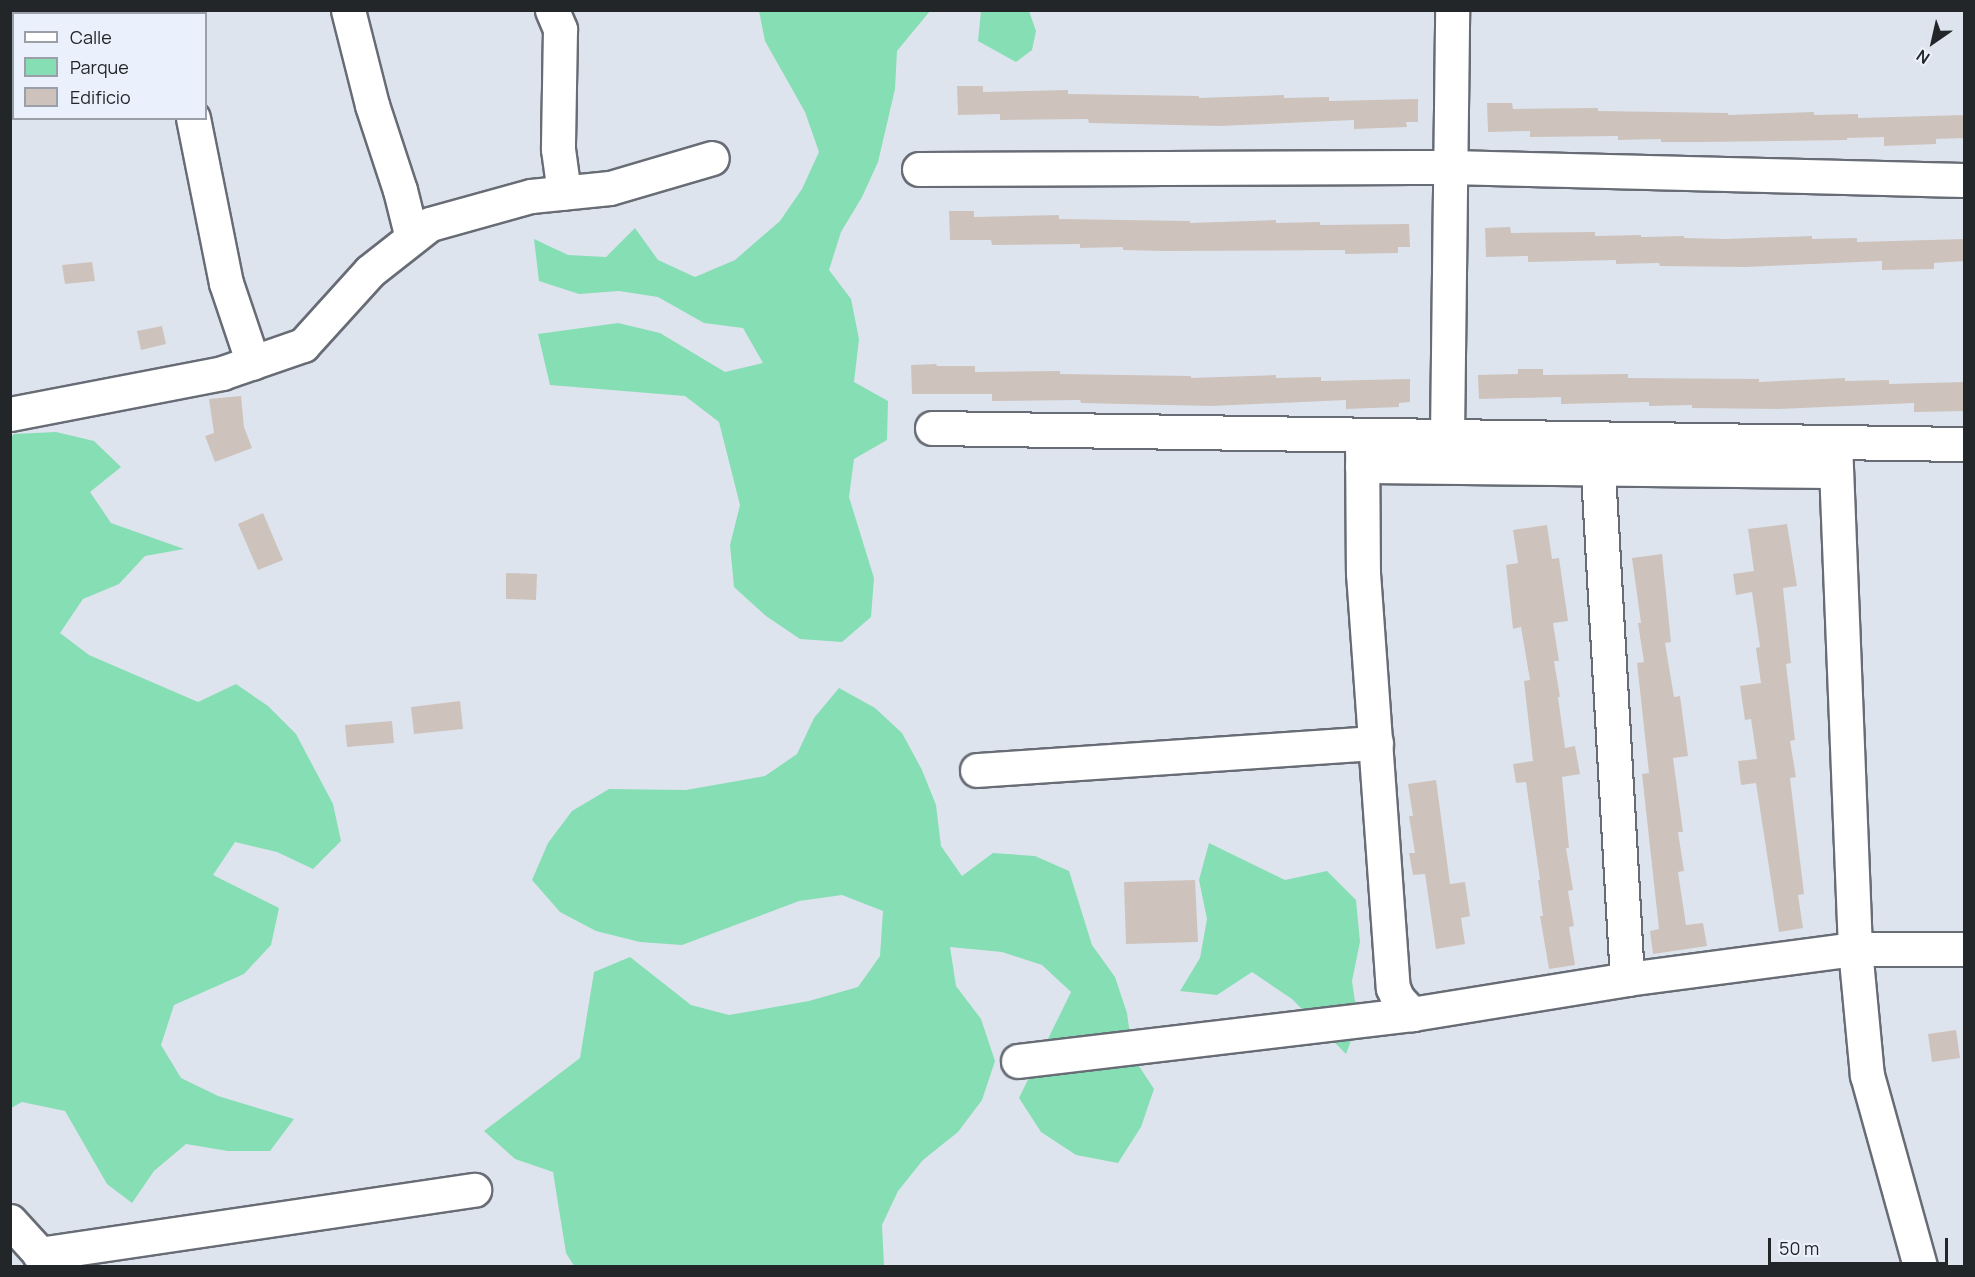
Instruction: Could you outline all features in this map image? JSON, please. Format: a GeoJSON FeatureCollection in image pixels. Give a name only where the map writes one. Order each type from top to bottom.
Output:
{"type":"FeatureCollection","features":[{"type":"Feature","properties":{"kind":"street"},"geometry":{"type":"LineString","coordinates":[[348,10],[372,105],[412,238]]}},
{"type":"Feature","properties":{"kind":"street"},"geometry":{"type":"LineString","coordinates":[[552,10],[560,29],[558,149],[564,193]]}},
{"type":"Feature","properties":{"kind":"street"},"geometry":{"type":"LineString","coordinates":[[1447,436],[1452,10]]}},
{"type":"Feature","properties":{"kind":"street"},"geometry":{"type":"LineString","coordinates":[[193,120],[226,283],[253,363]]}},
{"type":"Feature","properties":{"kind":"street"},"geometry":{"type":"LineString","coordinates":[[10,414],[222,374],[303,345],[370,271],[430,224],[531,196],[610,188],[712,158]]}},
{"type":"Feature","properties":{"kind":"street"},"geometry":{"type":"LineString","coordinates":[[919,169],[1450,167],[1965,180]]}},
{"type":"Feature","properties":{"kind":"street"},"geometry":{"type":"LineString","coordinates":[[932,428],[1362,451],[1835,457],[1965,444]]}},
{"type":"Feature","properties":{"kind":"street"},"geometry":{"type":"LineString","coordinates":[[1362,451],[1447,436],[1597,453]]}},
{"type":"Feature","properties":{"kind":"street"},"geometry":{"type":"LineString","coordinates":[[1362,451],[1363,573],[1393,987],[1398,999],[1412,1014]]}},
{"type":"Feature","properties":{"kind":"street"},"geometry":{"type":"LineString","coordinates":[[1597,453],[1627,979]]}},
{"type":"Feature","properties":{"kind":"street"},"geometry":{"type":"LineString","coordinates":[[1835,457],[1855,949],[1867,1075],[1920,1266]]}},
{"type":"Feature","properties":{"kind":"street"},"geometry":{"type":"LineString","coordinates":[[976,770],[1376,743]]}},
{"type":"Feature","properties":{"kind":"street"},"geometry":{"type":"LineString","coordinates":[[1018,1060],[1412,1014],[1627,979],[1855,949],[1965,949]]}},
{"type":"Feature","properties":{"kind":"street"},"geometry":{"type":"LineString","coordinates":[[10,1221],[45,1260],[474,1191]]}},
{"type":"Feature","properties":{"kind":"green space"},"geometry":{"type":"Polygon","coordinates":[[[759,11],[930,11],[897,51],[895,89],[878,162],[862,197],[841,232],[829,270],[851,299],[859,339],[854,382],[888,401],[887,440],[854,459],[849,497],[874,578],[871,617],[842,642],[800,639],[766,616],[734,587],[730,545],[740,505],[719,422],[685,396],[550,385],[538,334],[618,323],[660,333],[725,372],[763,363],[743,328],[704,323],[658,297],[619,291],[579,294],[539,281],[534,239],[568,255],[606,257],[635,228],[658,260],[695,277],[735,260],[780,221],[802,189],[819,152],[805,112],[765,41],[759,11]]]}},
{"type":"Feature","properties":{"kind":"green space"},"geometry":{"type":"Polygon","coordinates":[[[981,11],[1029,11],[1036,31],[1032,50],[1016,62],[978,41],[981,11]]]}},
{"type":"Feature","properties":{"kind":"green space"},"geometry":{"type":"Polygon","coordinates":[[[56,432],[94,441],[121,467],[90,492],[111,523],[184,549],[145,556],[119,584],[83,599],[60,633],[89,655],[198,702],[236,684],[268,706],[296,734],[333,804],[341,841],[313,869],[277,852],[235,842],[213,875],[279,908],[271,945],[244,974],[174,1005],[161,1045],[181,1078],[218,1096],[294,1119],[270,1151],[228,1151],[186,1144],[154,1171],[132,1203],[107,1184],[65,1111],[22,1102],[11,1108],[11,437],[14,434],[56,432]]]}},
{"type":"Feature","properties":{"kind":"green space"},"geometry":{"type":"Polygon","coordinates":[[[839,688],[875,708],[902,733],[922,770],[936,805],[941,846],[962,876],[993,853],[1035,856],[1069,871],[1092,945],[1115,977],[1127,1013],[1133,1057],[1154,1089],[1141,1127],[1118,1163],[1076,1155],[1041,1132],[1019,1098],[1071,992],[1042,965],[1002,952],[950,947],[956,986],[981,1019],[995,1061],[982,1100],[958,1132],[923,1160],[898,1191],[882,1225],[884,1266],[574,1266],[566,1253],[553,1172],[515,1159],[484,1131],[580,1058],[594,972],[630,957],[691,1005],[729,1015],[809,1001],[858,987],[880,956],[883,911],[842,895],[799,901],[682,945],[640,942],[596,931],[560,912],[532,880],[548,843],[572,811],[609,789],[686,790],[765,776],[797,754],[814,718],[839,688]]]}},
{"type":"Feature","properties":{"kind":"green space"},"geometry":{"type":"Polygon","coordinates":[[[1209,843],[1285,880],[1327,871],[1356,900],[1360,942],[1352,981],[1358,1022],[1346,1054],[1292,999],[1252,972],[1217,995],[1180,991],[1200,958],[1207,919],[1199,880],[1209,843]]]}},
{"type":"Feature","properties":{"kind":"building"},"geometry":{"type":"Polygon","coordinates":[[[957,86],[983,86],[983,92],[1068,90],[1068,94],[1199,96],[1199,98],[1284,95],[1284,98],[1329,97],[1329,101],[1418,99],[1418,122],[1406,122],[1407,127],[1354,129],[1354,120],[1219,126],[1089,123],[1088,119],[1000,120],[1000,114],[958,115],[957,86]]]}},
{"type":"Feature","properties":{"kind":"building"},"geometry":{"type":"Polygon","coordinates":[[[1487,103],[1512,103],[1513,109],[1598,108],[1598,111],[1728,113],[1728,115],[1814,112],[1814,115],[1858,114],[1858,118],[1965,115],[1965,138],[1936,139],[1936,144],[1884,146],[1884,137],[1847,138],[1847,140],[1661,142],[1661,139],[1618,140],[1618,136],[1530,137],[1530,131],[1488,132],[1487,103]]]}},
{"type":"Feature","properties":{"kind":"building"},"geometry":{"type":"Polygon","coordinates":[[[949,211],[974,211],[974,217],[1059,215],[1059,219],[1190,221],[1190,223],[1276,220],[1276,223],[1320,222],[1320,225],[1409,224],[1410,247],[1398,247],[1398,253],[1345,254],[1345,250],[1165,251],[1123,250],[1123,247],[1080,248],[1080,244],[992,245],[991,240],[950,240],[949,211]]]}},
{"type":"Feature","properties":{"kind":"building"},"geometry":{"type":"Polygon","coordinates":[[[1510,227],[1511,233],[1595,232],[1595,236],[1641,235],[1641,237],[1684,236],[1684,238],[1726,239],[1812,236],[1812,239],[1857,238],[1857,242],[1965,239],[1965,261],[1934,263],[1934,269],[1882,270],[1882,261],[1746,267],[1660,266],[1659,263],[1616,264],[1616,260],[1528,262],[1528,256],[1486,257],[1485,228],[1510,227]]]}},
{"type":"Feature","properties":{"kind":"building"},"geometry":{"type":"Polygon","coordinates":[[[92,262],[95,281],[65,284],[62,265],[92,262]]]}},
{"type":"Feature","properties":{"kind":"building"},"geometry":{"type":"Polygon","coordinates":[[[162,326],[166,344],[141,350],[137,331],[162,326]]]}},
{"type":"Feature","properties":{"kind":"building"},"geometry":{"type":"Polygon","coordinates":[[[936,364],[937,366],[975,366],[975,372],[1060,371],[1060,374],[1191,376],[1191,378],[1276,375],[1276,378],[1321,377],[1321,381],[1410,379],[1410,402],[1399,403],[1399,407],[1346,409],[1346,400],[1211,406],[1081,403],[1080,400],[992,401],[992,394],[912,394],[911,365],[936,364]]]}},
{"type":"Feature","properties":{"kind":"building"},"geometry":{"type":"Polygon","coordinates":[[[1518,369],[1543,369],[1543,375],[1628,374],[1628,378],[1759,379],[1759,382],[1845,378],[1845,381],[1889,380],[1889,384],[1965,382],[1965,411],[1914,412],[1914,403],[1779,409],[1692,408],[1692,405],[1649,406],[1649,402],[1561,404],[1561,397],[1479,399],[1478,375],[1518,374],[1518,369]]]}},
{"type":"Feature","properties":{"kind":"building"},"geometry":{"type":"Polygon","coordinates":[[[241,396],[244,427],[252,448],[215,462],[205,436],[214,433],[209,399],[241,396]]]}},
{"type":"Feature","properties":{"kind":"building"},"geometry":{"type":"Polygon","coordinates":[[[263,513],[283,560],[258,570],[238,524],[263,513]]]}},
{"type":"Feature","properties":{"kind":"building"},"geometry":{"type":"Polygon","coordinates":[[[1787,524],[1797,586],[1783,588],[1791,663],[1786,664],[1795,740],[1790,741],[1796,777],[1790,778],[1804,894],[1798,895],[1803,928],[1779,932],[1756,783],[1741,785],[1738,761],[1757,759],[1751,719],[1745,720],[1740,686],[1761,683],[1756,648],[1760,647],[1752,592],[1736,595],[1733,574],[1754,571],[1748,529],[1787,524]]]}},
{"type":"Feature","properties":{"kind":"building"},"geometry":{"type":"Polygon","coordinates":[[[1547,525],[1552,559],[1559,558],[1568,621],[1553,623],[1559,661],[1554,661],[1560,697],[1558,697],[1565,748],[1575,746],[1580,774],[1562,777],[1569,848],[1566,848],[1573,890],[1568,891],[1574,926],[1569,927],[1575,965],[1549,969],[1540,916],[1543,916],[1538,880],[1540,880],[1526,782],[1516,783],[1513,764],[1533,761],[1524,681],[1530,680],[1521,627],[1513,629],[1506,565],[1518,563],[1513,530],[1547,525]]]}},
{"type":"Feature","properties":{"kind":"building"},"geometry":{"type":"Polygon","coordinates":[[[1662,554],[1671,642],[1665,643],[1674,697],[1680,696],[1688,756],[1673,758],[1683,832],[1678,832],[1684,871],[1678,872],[1686,925],[1703,923],[1707,946],[1653,954],[1650,931],[1659,929],[1642,774],[1649,773],[1637,663],[1644,662],[1632,558],[1662,554]]]}},
{"type":"Feature","properties":{"kind":"building"},"geometry":{"type":"Polygon","coordinates":[[[506,573],[537,574],[536,600],[506,599],[506,573]]]}},
{"type":"Feature","properties":{"kind":"building"},"geometry":{"type":"Polygon","coordinates":[[[460,701],[463,729],[414,734],[411,707],[460,701]]]}},
{"type":"Feature","properties":{"kind":"building"},"geometry":{"type":"Polygon","coordinates":[[[392,721],[394,743],[347,747],[345,725],[392,721]]]}},
{"type":"Feature","properties":{"kind":"building"},"geometry":{"type":"Polygon","coordinates":[[[1436,780],[1450,884],[1465,882],[1470,916],[1461,918],[1465,944],[1436,949],[1425,874],[1413,875],[1409,853],[1415,853],[1409,816],[1413,816],[1408,784],[1436,780]]]}},
{"type":"Feature","properties":{"kind":"building"},"geometry":{"type":"Polygon","coordinates":[[[1195,880],[1198,942],[1126,944],[1124,882],[1195,880]]]}},
{"type":"Feature","properties":{"kind":"building"},"geometry":{"type":"Polygon","coordinates":[[[1956,1030],[1960,1058],[1932,1062],[1928,1034],[1956,1030]]]}}]}
